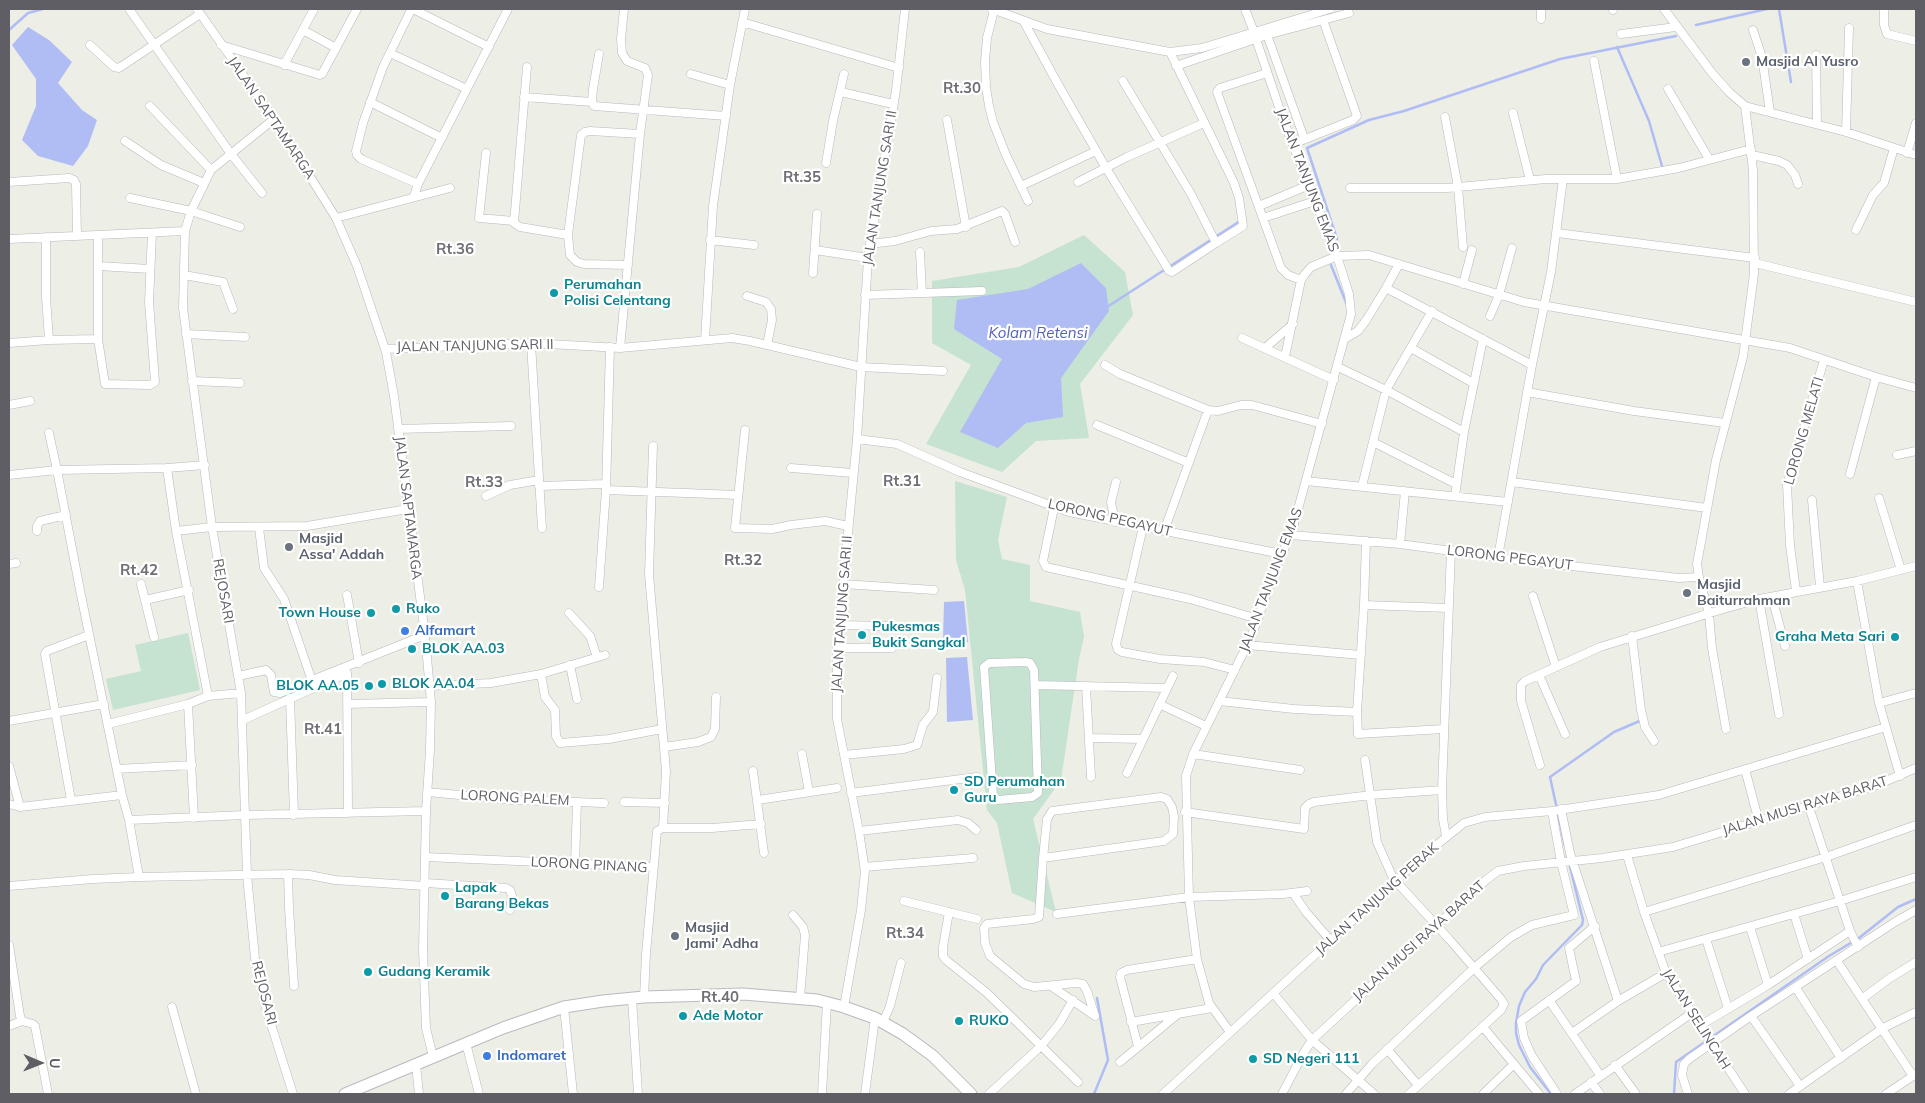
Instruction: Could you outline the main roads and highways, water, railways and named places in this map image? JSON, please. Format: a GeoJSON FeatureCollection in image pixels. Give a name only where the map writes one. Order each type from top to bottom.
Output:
{"type":"FeatureCollection","features":[{"type":"Feature","properties":{"kind":"water"},"geometry":{"type":"Polygon","coordinates":[[[28,27],[49,40],[72,62],[58,83],[82,110],[97,120],[88,146],[73,166],[38,156],[22,140],[36,106],[36,79],[12,45],[28,27]]]}},
{"type":"Feature","properties":{"kind":"water","name":"Kolam Retensi"},"geometry":{"type":"Polygon","coordinates":[[[1081,263],[1106,288],[1109,311],[1061,378],[1063,417],[1026,423],[998,448],[960,432],[1002,359],[954,329],[957,300],[1028,289],[1081,263]]]}},
{"type":"Feature","properties":{"kind":"water"},"geometry":{"type":"Polygon","coordinates":[[[964,601],[968,642],[943,641],[944,602],[964,601]]]}},
{"type":"Feature","properties":{"kind":"water"},"geometry":{"type":"Polygon","coordinates":[[[967,657],[973,720],[947,722],[946,658],[967,657]]]}},
{"type":"Feature","properties":{"kind":"waterway"},"geometry":{"type":"LineString","coordinates":[[9,30],[28,13],[43,9]]}},
{"type":"Feature","properties":{"kind":"waterway"},"geometry":{"type":"LineString","coordinates":[[1696,25],[1767,9]]}},
{"type":"Feature","properties":{"kind":"waterway"},"geometry":{"type":"LineString","coordinates":[[1779,9],[1791,82]]}},
{"type":"Feature","properties":{"kind":"waterway"},"geometry":{"type":"LineString","coordinates":[[1337,239],[1307,148],[1369,120],[1404,111],[1560,59],[1676,36]]}},
{"type":"Feature","properties":{"kind":"waterway"},"geometry":{"type":"LineString","coordinates":[[1617,47],[1649,121],[1662,166]]}},
{"type":"Feature","properties":{"kind":"waterway"},"geometry":{"type":"LineString","coordinates":[[1107,307],[1240,221]]}},
{"type":"Feature","properties":{"kind":"waterway"},"geometry":{"type":"LineString","coordinates":[[1331,265],[1347,305]]}},
{"type":"Feature","properties":{"kind":"waterway"},"geometry":{"type":"LineString","coordinates":[[1565,846],[1550,777],[1614,732],[1642,720]]}},
{"type":"Feature","properties":{"kind":"waterway"},"geometry":{"type":"LineString","coordinates":[[1551,1094],[1530,1067],[1519,1045],[1516,1023],[1519,1006],[1525,992],[1536,979],[1543,965],[1582,925],[1583,920],[1567,854]]}},
{"type":"Feature","properties":{"kind":"waterway"},"geometry":{"type":"LineString","coordinates":[[1674,1094],[1676,1062],[1829,956],[1859,938],[1898,907],[1916,899]]}},
{"type":"Feature","properties":{"kind":"waterway"},"geometry":{"type":"LineString","coordinates":[[1094,1094],[1108,1060],[1097,998]]}},
{"type":"Feature","properties":{"kind":"place","name":"Masjid Al Yusro"},"geometry":{"type":"Point","coordinates":[1746,62]}},
{"type":"Feature","properties":{"kind":"place","name":"Perumahan Polisi Celentang"},"geometry":{"type":"Point","coordinates":[554,293]}},
{"type":"Feature","properties":{"kind":"place","name":"Masjid Assa' Addah"},"geometry":{"type":"Point","coordinates":[289,547]}},
{"type":"Feature","properties":{"kind":"place","name":"Masjid Baiturrahman"},"geometry":{"type":"Point","coordinates":[1687,593]}},
{"type":"Feature","properties":{"kind":"place","name":"Ruko"},"geometry":{"type":"Point","coordinates":[396,609]}},
{"type":"Feature","properties":{"kind":"place","name":"Town House"},"geometry":{"type":"Point","coordinates":[371,613]}},
{"type":"Feature","properties":{"kind":"place","name":"Alfamart"},"geometry":{"type":"Point","coordinates":[405,631]}},
{"type":"Feature","properties":{"kind":"place","name":"Pukesmas Bukit Sangkal"},"geometry":{"type":"Point","coordinates":[862,635]}},
{"type":"Feature","properties":{"kind":"place","name":"Graha Meta Sari"},"geometry":{"type":"Point","coordinates":[1895,637]}},
{"type":"Feature","properties":{"kind":"place","name":"BLOK AA.03"},"geometry":{"type":"Point","coordinates":[412,649]}},
{"type":"Feature","properties":{"kind":"place","name":"BLOK AA.04"},"geometry":{"type":"Point","coordinates":[382,684]}},
{"type":"Feature","properties":{"kind":"place","name":"BLOK AA.05"},"geometry":{"type":"Point","coordinates":[369,686]}},
{"type":"Feature","properties":{"kind":"place","name":"SD Perumahan Guru"},"geometry":{"type":"Point","coordinates":[954,790]}},
{"type":"Feature","properties":{"kind":"place","name":"Lapak Barang Bekas"},"geometry":{"type":"Point","coordinates":[445,896]}},
{"type":"Feature","properties":{"kind":"place","name":"Masjid Jami' Adha"},"geometry":{"type":"Point","coordinates":[675,936]}},
{"type":"Feature","properties":{"kind":"place","name":"Gudang Keramik"},"geometry":{"type":"Point","coordinates":[368,972]}},
{"type":"Feature","properties":{"kind":"place","name":"Ade Motor"},"geometry":{"type":"Point","coordinates":[683,1016]}},
{"type":"Feature","properties":{"kind":"place","name":"RUKO"},"geometry":{"type":"Point","coordinates":[959,1021]}},
{"type":"Feature","properties":{"kind":"place","name":"Indomaret"},"geometry":{"type":"Point","coordinates":[487,1056]}},
{"type":"Feature","properties":{"kind":"place","name":"SD Negeri 111"},"geometry":{"type":"Point","coordinates":[1253,1059]}},
{"type":"Feature","properties":{"kind":"district","name":"Rt.30"},"geometry":{"type":"Point","coordinates":[962,88]}},
{"type":"Feature","properties":{"kind":"district","name":"Rt.35"},"geometry":{"type":"Point","coordinates":[802,177]}},
{"type":"Feature","properties":{"kind":"district","name":"Rt.36"},"geometry":{"type":"Point","coordinates":[455,249]}},
{"type":"Feature","properties":{"kind":"district","name":"Rt.31"},"geometry":{"type":"Point","coordinates":[902,481]}},
{"type":"Feature","properties":{"kind":"district","name":"Rt.33"},"geometry":{"type":"Point","coordinates":[484,482]}},
{"type":"Feature","properties":{"kind":"district","name":"Rt.32"},"geometry":{"type":"Point","coordinates":[743,560]}},
{"type":"Feature","properties":{"kind":"district","name":"Rt.42"},"geometry":{"type":"Point","coordinates":[139,570]}},
{"type":"Feature","properties":{"kind":"district","name":"Rt.41"},"geometry":{"type":"Point","coordinates":[323,729]}},
{"type":"Feature","properties":{"kind":"district","name":"Rt.34"},"geometry":{"type":"Point","coordinates":[905,933]}},
{"type":"Feature","properties":{"kind":"district","name":"Rt.40"},"geometry":{"type":"Point","coordinates":[720,997]}}]}
